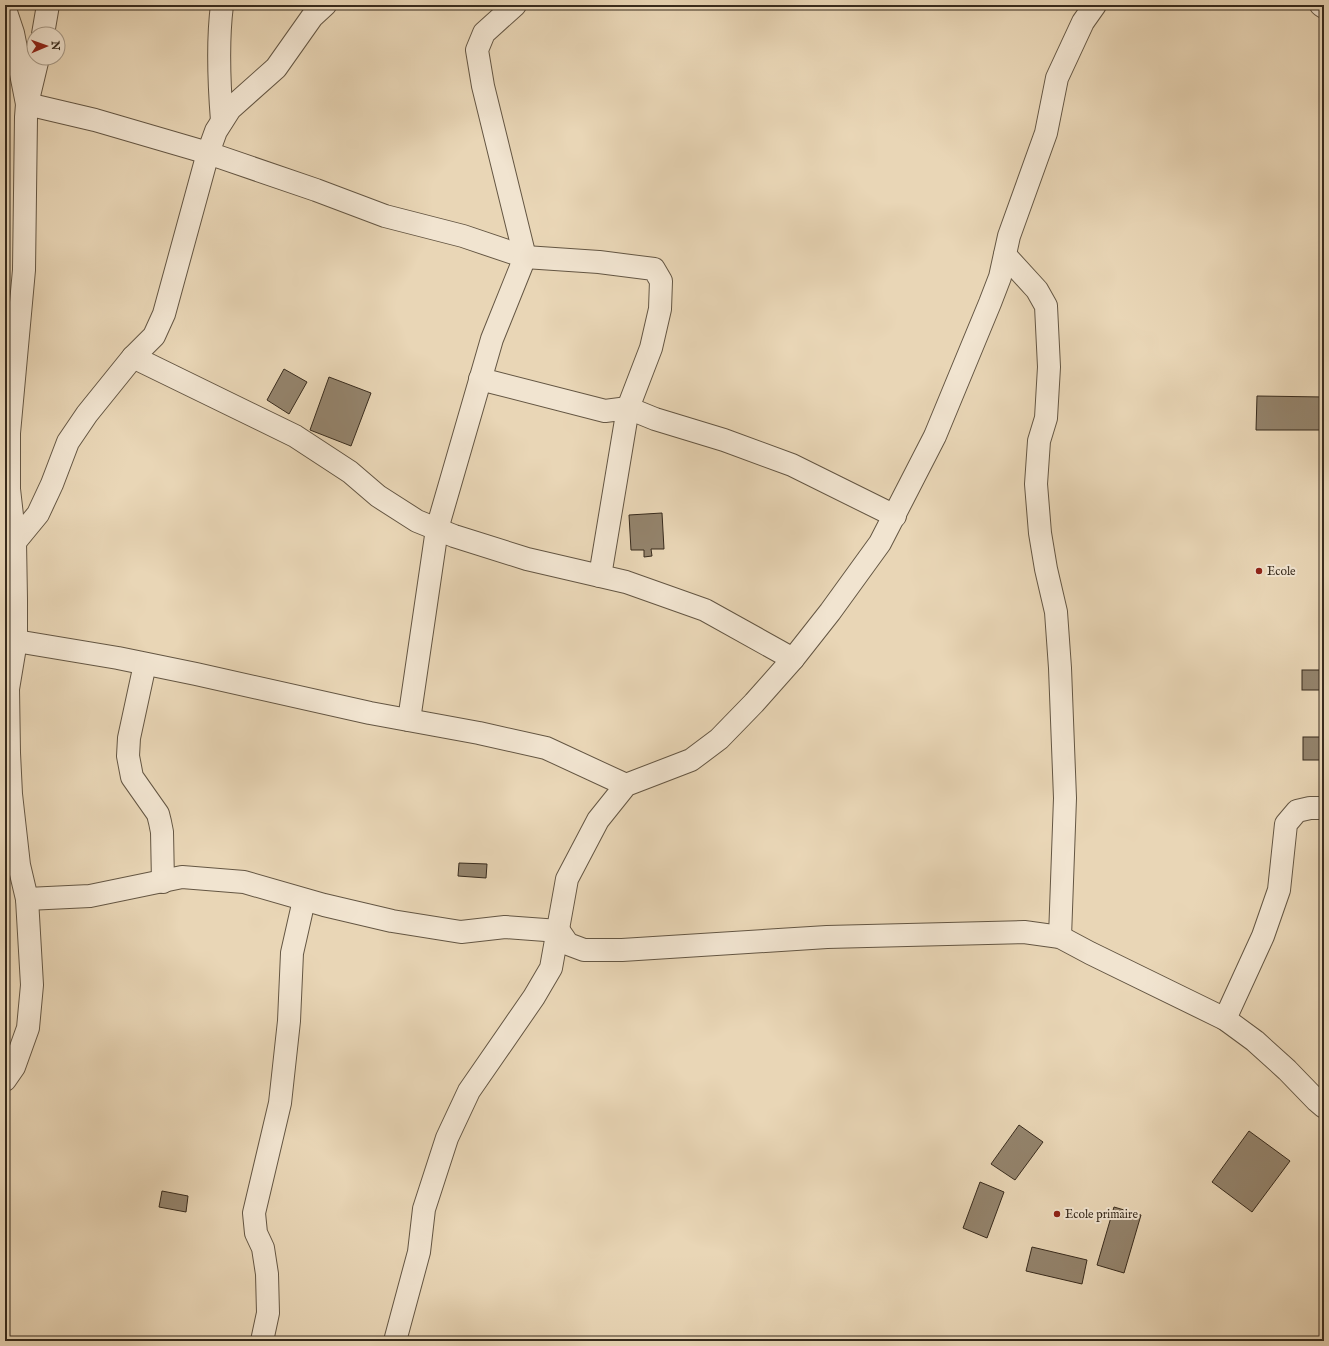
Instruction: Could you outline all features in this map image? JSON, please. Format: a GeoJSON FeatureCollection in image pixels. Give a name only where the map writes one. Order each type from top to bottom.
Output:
{"type":"FeatureCollection","features":[{"type":"Feature","properties":{"kind":"street"},"geometry":{"type":"LineString","coordinates":[[44,26],[48,5]]}},
{"type":"Feature","properties":{"kind":"street"},"geometry":{"type":"LineString","coordinates":[[222,5],[219,24],[218,76],[222,121]]}},
{"type":"Feature","properties":{"kind":"street"},"geometry":{"type":"LineString","coordinates":[[15,542],[38,514],[52,484],[68,442],[87,414],[133,357],[154,336],[164,314],[208,153],[216,131],[230,109],[276,68],[312,17],[325,5]]}},
{"type":"Feature","properties":{"kind":"street"},"geometry":{"type":"LineString","coordinates":[[408,720],[437,529],[492,339],[525,257],[483,86],[477,50],[484,33],[515,5]]}},
{"type":"Feature","properties":{"kind":"street"},"geometry":{"type":"LineString","coordinates":[[395,1341],[419,1252],[424,1209],[447,1138],[469,1091],[534,997],[551,968],[559,931],[567,879],[598,820],[626,785],[691,760],[719,739],[754,703],[793,659],[830,612],[880,543],[935,436],[990,303],[1000,277],[1009,236],[1046,133],[1057,78],[1083,22],[1094,5]]}},
{"type":"Feature","properties":{"kind":"street"},"geometry":{"type":"LineString","coordinates":[[5,9],[20,58],[27,104],[24,270],[9,433],[10,489],[15,542],[16,641],[8,689],[11,794],[19,865],[27,899],[32,985],[28,1028],[14,1067],[5,1080]]}},
{"type":"Feature","properties":{"kind":"street"},"geometry":{"type":"LineString","coordinates":[[27,104],[95,120],[208,153],[316,190],[385,216],[463,236],[525,257],[599,262],[654,269],[661,281],[660,309],[651,348],[628,408],[600,576]]}},
{"type":"Feature","properties":{"kind":"street"},"geometry":{"type":"LineString","coordinates":[[1005,255],[1037,290],[1046,306],[1049,366],[1046,418],[1039,441],[1036,484],[1040,533],[1046,569],[1056,612],[1059,661],[1065,798],[1060,937]]}},
{"type":"Feature","properties":{"kind":"street"},"geometry":{"type":"LineString","coordinates":[[133,357],[295,436],[350,472],[378,496],[417,520],[454,536],[527,559],[626,582],[705,610],[793,659]]}},
{"type":"Feature","properties":{"kind":"street"},"geometry":{"type":"LineString","coordinates":[[480,379],[605,411],[628,408],[655,419],[724,440],[792,465],[895,516]]}},
{"type":"Feature","properties":{"kind":"street"},"geometry":{"type":"LineString","coordinates":[[5,574],[16,599]]}},
{"type":"Feature","properties":{"kind":"street"},"geometry":{"type":"LineString","coordinates":[[16,641],[145,664],[370,713],[480,733],[546,748],[626,785]]}},
{"type":"Feature","properties":{"kind":"street"},"geometry":{"type":"LineString","coordinates":[[145,664],[129,738],[128,756],[132,777],[158,814],[162,832],[162,882]]}},
{"type":"Feature","properties":{"kind":"street"},"geometry":{"type":"LineString","coordinates":[[1225,1019],[1263,936],[1279,890],[1286,824],[1297,811],[1310,808],[1324,808]]}},
{"type":"Feature","properties":{"kind":"street"},"geometry":{"type":"LineString","coordinates":[[27,899],[90,896],[182,878],[244,882],[304,900],[392,921],[461,932],[505,927],[559,931]]}},
{"type":"Feature","properties":{"kind":"street"},"geometry":{"type":"LineString","coordinates":[[262,1341],[268,1313],[267,1274],[263,1248],[256,1233],[254,1213],[280,1103],[289,1021],[292,953],[304,900]]}},
{"type":"Feature","properties":{"kind":"street"},"geometry":{"type":"LineString","coordinates":[[559,931],[568,944],[584,950],[622,950],[827,937],[1024,932],[1060,937],[1225,1019],[1255,1041],[1324,1107]]}},
{"type":"Feature","properties":{"kind":"building"},"geometry":{"type":"Polygon","coordinates":[[[284,369],[307,382],[289,414],[267,400],[284,369]]]}},
{"type":"Feature","properties":{"kind":"building"},"geometry":{"type":"Polygon","coordinates":[[[329,377],[371,393],[351,446],[310,430],[329,377]]]}},
{"type":"Feature","properties":{"kind":"building"},"geometry":{"type":"Polygon","coordinates":[[[1257,396],[1324,397],[1324,430],[1256,430],[1257,396]]]}},
{"type":"Feature","properties":{"kind":"building"},"geometry":{"type":"Polygon","coordinates":[[[662,513],[664,549],[651,549],[652,556],[644,557],[644,550],[631,550],[629,515],[662,513]]]}},
{"type":"Feature","properties":{"kind":"building"},"geometry":{"type":"Polygon","coordinates":[[[1302,670],[1324,670],[1324,690],[1302,690],[1302,670]]]}},
{"type":"Feature","properties":{"kind":"building"},"geometry":{"type":"Polygon","coordinates":[[[1303,737],[1322,737],[1322,760],[1303,760],[1303,737]]]}},
{"type":"Feature","properties":{"kind":"building"},"geometry":{"type":"Polygon","coordinates":[[[459,863],[487,864],[486,878],[458,876],[459,863]]]}},
{"type":"Feature","properties":{"kind":"building"},"geometry":{"type":"Polygon","coordinates":[[[1019,1125],[1043,1142],[1015,1180],[991,1164],[1019,1125]]]}},
{"type":"Feature","properties":{"kind":"building"},"geometry":{"type":"Polygon","coordinates":[[[1249,1131],[1290,1161],[1252,1212],[1212,1182],[1249,1131]]]}},
{"type":"Feature","properties":{"kind":"building"},"geometry":{"type":"Polygon","coordinates":[[[980,1182],[1004,1192],[987,1238],[963,1228],[980,1182]]]}},
{"type":"Feature","properties":{"kind":"building"},"geometry":{"type":"Polygon","coordinates":[[[162,1191],[188,1196],[186,1212],[159,1207],[162,1191]]]}},
{"type":"Feature","properties":{"kind":"building"},"geometry":{"type":"Polygon","coordinates":[[[1114,1207],[1141,1215],[1124,1273],[1097,1265],[1114,1207]]]}},
{"type":"Feature","properties":{"kind":"building"},"geometry":{"type":"Polygon","coordinates":[[[1032,1247],[1087,1260],[1082,1284],[1026,1271],[1032,1247]]]}},
{"type":"Feature","properties":{"kind":"place","name":"Ecole"},"geometry":{"type":"Point","coordinates":[1259,571]}},
{"type":"Feature","properties":{"kind":"place","name":"Ecole primaire"},"geometry":{"type":"Point","coordinates":[1057,1214]}}]}
